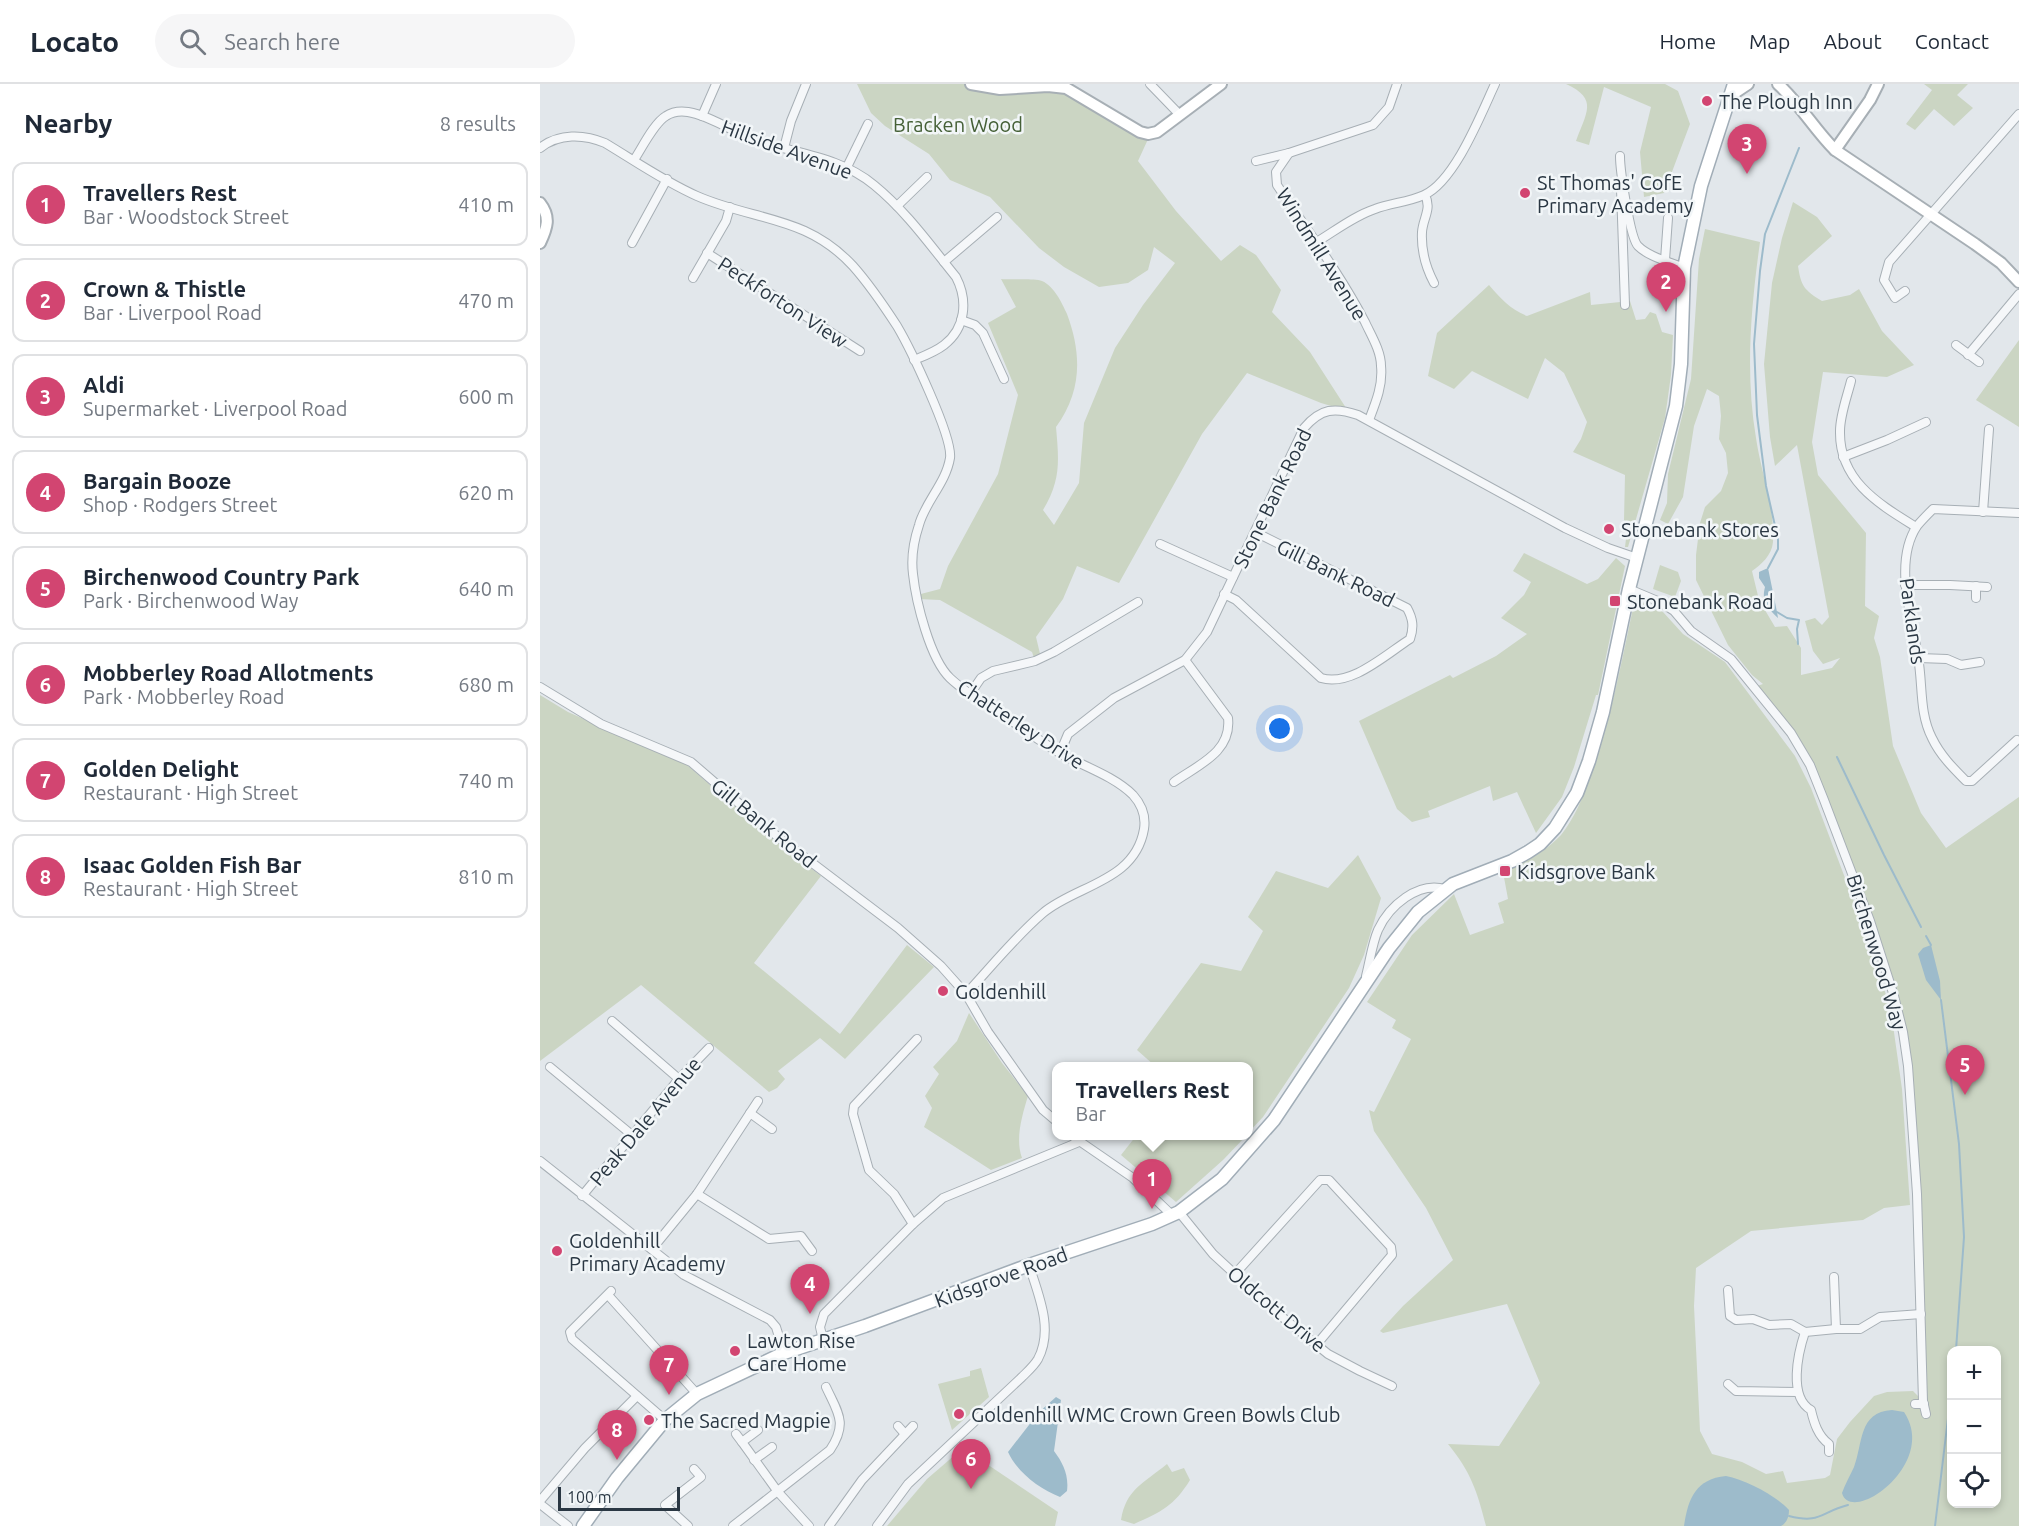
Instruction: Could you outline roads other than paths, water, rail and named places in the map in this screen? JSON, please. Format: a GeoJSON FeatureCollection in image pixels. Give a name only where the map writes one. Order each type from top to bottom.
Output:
{"type":"FeatureCollection","features":[{"type":"Feature","properties":{"kind":"main road"},"geometry":{"type":"LineString","coordinates":[[1176,1214],[1222,1179],[1274,1120],[1401,931],[1418,912],[1445,889],[1463,879],[1512,861],[1540,844],[1564,816],[1577,792],[1589,761],[1603,712],[1629,589],[1676,406],[1681,364],[1684,268],[1701,186],[1732,90]]}},
{"type":"Feature","properties":{"kind":"main road","name":"Kidsgrove Road"},"geometry":{"type":"LineString","coordinates":[[583,1526],[617,1478],[665,1420],[697,1394],[784,1353],[1176,1214]]}},
{"type":"Feature","properties":{"kind":"street"},"geometry":{"type":"LineString","coordinates":[[702,116],[716,84]]}},
{"type":"Feature","properties":{"kind":"street"},"geometry":{"type":"LineString","coordinates":[[784,148],[791,121],[806,84]]}},
{"type":"Feature","properties":{"kind":"street"},"geometry":{"type":"LineString","coordinates":[[971,84],[1000,89],[1048,86],[1066,88],[1140,132],[1148,134],[1157,132],[1221,84]]}},
{"type":"Feature","properties":{"kind":"street"},"geometry":{"type":"LineString","coordinates":[[1150,84],[1180,115]]}},
{"type":"Feature","properties":{"kind":"street"},"geometry":{"type":"LineString","coordinates":[[1256,160],[1289,153],[1373,125],[1389,107],[1397,84]]}},
{"type":"Feature","properties":{"kind":"street"},"geometry":{"type":"LineString","coordinates":[[1315,243],[1362,214],[1425,195],[1439,184],[1454,165],[1495,84]]}},
{"type":"Feature","properties":{"kind":"street"},"geometry":{"type":"LineString","coordinates":[[1732,90],[1748,84]]}},
{"type":"Feature","properties":{"kind":"street"},"geometry":{"type":"LineString","coordinates":[[1834,150],[1870,100],[1878,84]]}},
{"type":"Feature","properties":{"kind":"street"},"geometry":{"type":"LineString","coordinates":[[1779,85],[1834,150],[1976,244],[2001,263],[2019,282]]}},
{"type":"Feature","properties":{"kind":"street","name":"Hillside Avenue"},"geometry":{"type":"LineString","coordinates":[[634,160],[659,122],[665,116],[681,111],[702,116],[741,134],[847,167],[873,184],[897,206],[956,276],[963,290],[964,310],[961,320]]}},
{"type":"Feature","properties":{"kind":"street"},"geometry":{"type":"LineString","coordinates":[[1905,291],[1895,298],[1884,280],[1889,262],[2019,114]]}},
{"type":"Feature","properties":{"kind":"street"},"geometry":{"type":"LineString","coordinates":[[847,167],[868,124]]}},
{"type":"Feature","properties":{"kind":"street","name":"Chatterley Drive"},"geometry":{"type":"LineString","coordinates":[[540,148],[546,143],[573,135],[592,137],[605,142],[694,195],[792,224],[832,247],[853,266],[897,327],[943,424],[949,442],[950,457],[933,499],[919,522],[914,545],[913,573],[935,659],[948,676],[970,694],[1060,753],[1114,782],[1131,794],[1142,807],[1145,820],[1141,840],[1127,861],[1110,878],[1069,896],[1046,910],[1025,929],[966,994]]}},
{"type":"Feature","properties":{"kind":"street","name":"Windmill Avenue"},"geometry":{"type":"LineString","coordinates":[[1289,153],[1276,172],[1277,185],[1351,297],[1382,364],[1377,399],[1369,420]]}},
{"type":"Feature","properties":{"kind":"street"},"geometry":{"type":"LineString","coordinates":[[1620,156],[1625,305]]}},
{"type":"Feature","properties":{"kind":"street"},"geometry":{"type":"LineString","coordinates":[[897,206],[927,177]]}},
{"type":"Feature","properties":{"kind":"street"},"geometry":{"type":"LineString","coordinates":[[1621,178],[1631,235],[1637,246],[1684,268]]}},
{"type":"Feature","properties":{"kind":"street"},"geometry":{"type":"LineString","coordinates":[[632,243],[667,179]]}},
{"type":"Feature","properties":{"kind":"street"},"geometry":{"type":"LineString","coordinates":[[1425,195],[1429,208],[1422,229],[1422,250],[1425,265],[1434,283]]}},
{"type":"Feature","properties":{"kind":"street"},"geometry":{"type":"LineString","coordinates":[[540,203],[548,217],[546,231],[540,243]]}},
{"type":"Feature","properties":{"kind":"street","name":"Peckforton View"},"geometry":{"type":"LineString","coordinates":[[693,278],[726,221],[730,207]]}},
{"type":"Feature","properties":{"kind":"street"},"geometry":{"type":"LineString","coordinates":[[944,262],[997,217]]}},
{"type":"Feature","properties":{"kind":"street"},"geometry":{"type":"LineString","coordinates":[[1665,260],[1668,218]]}},
{"type":"Feature","properties":{"kind":"street","name":"Peckforton View"},"geometry":{"type":"LineString","coordinates":[[707,253],[860,351]]}},
{"type":"Feature","properties":{"kind":"street"},"geometry":{"type":"LineString","coordinates":[[1968,355],[2019,294]]}},
{"type":"Feature","properties":{"kind":"street"},"geometry":{"type":"LineString","coordinates":[[914,360],[943,346],[957,329],[961,320],[975,325],[983,333],[1004,379]]}},
{"type":"Feature","properties":{"kind":"street"},"geometry":{"type":"LineString","coordinates":[[1956,345],[1978,363]]}},
{"type":"Feature","properties":{"kind":"street"},"geometry":{"type":"LineString","coordinates":[[1851,381],[1840,430],[1843,457],[1857,484],[1884,507],[1916,527],[1933,509],[2019,513]]}},
{"type":"Feature","properties":{"kind":"street","name":"Stone Bank Road"},"geometry":{"type":"LineString","coordinates":[[1060,753],[1068,734],[1114,698],[1185,660],[1207,632],[1304,428],[1313,417],[1324,412],[1345,410],[1369,420],[1565,528],[1608,548],[1637,558]]}},
{"type":"Feature","properties":{"kind":"street"},"geometry":{"type":"LineString","coordinates":[[1843,457],[1926,422]]}},
{"type":"Feature","properties":{"kind":"street"},"geometry":{"type":"LineString","coordinates":[[1983,512],[1989,429]]}},
{"type":"Feature","properties":{"kind":"street","name":"Parklands"},"geometry":{"type":"LineString","coordinates":[[1916,527],[1908,549],[1905,585],[1919,658],[1924,718],[1932,738],[1943,757],[1966,781],[1972,781],[2017,740]]}},
{"type":"Feature","properties":{"kind":"street","name":"Gill Bank Road"},"geometry":{"type":"LineString","coordinates":[[1224,594],[1236,600],[1321,678],[1331,681],[1357,674],[1410,639],[1413,628],[1412,617],[1407,608],[1255,532]]}},
{"type":"Feature","properties":{"kind":"street"},"geometry":{"type":"LineString","coordinates":[[1160,544],[1233,577]]}},
{"type":"Feature","properties":{"kind":"street"},"geometry":{"type":"LineString","coordinates":[[1905,585],[1987,587]]}},
{"type":"Feature","properties":{"kind":"street"},"geometry":{"type":"LineString","coordinates":[[1976,586],[1976,598]]}},
{"type":"Feature","properties":{"kind":"street","name":"Birchenwood Way"},"geometry":{"type":"LineString","coordinates":[[1629,589],[1660,602],[1674,611],[1691,632],[1731,659],[1791,733],[1810,765],[1888,974],[1903,1032],[1908,1066],[1917,1190],[1926,1414]]}},
{"type":"Feature","properties":{"kind":"street"},"geometry":{"type":"LineString","coordinates":[[970,694],[981,678],[993,671],[1035,661],[1054,652],[1138,602]]}},
{"type":"Feature","properties":{"kind":"street"},"geometry":{"type":"LineString","coordinates":[[1919,658],[1947,659],[1961,665],[1980,662]]}},
{"type":"Feature","properties":{"kind":"street"},"geometry":{"type":"LineString","coordinates":[[1174,782],[1221,749],[1229,730],[1228,718],[1185,660]]}},
{"type":"Feature","properties":{"kind":"street","name":"Gill Bank Road"},"geometry":{"type":"LineString","coordinates":[[540,687],[601,724],[691,762],[778,837],[898,928],[941,966],[966,994],[988,1032],[1043,1110],[1052,1118]]}},
{"type":"Feature","properties":{"kind":"street"},"geometry":{"type":"LineString","coordinates":[[1365,984],[1378,931],[1390,913],[1404,899],[1418,891],[1433,886],[1445,889]]}},
{"type":"Feature","properties":{"kind":"street"},"geometry":{"type":"LineString","coordinates":[[612,1021],[679,1079]]}},
{"type":"Feature","properties":{"kind":"street"},"geometry":{"type":"LineString","coordinates":[[913,1224],[894,1194],[869,1170],[853,1114],[854,1106],[917,1039]]}},
{"type":"Feature","properties":{"kind":"street","name":"Peak Dale Avenue"},"geometry":{"type":"LineString","coordinates":[[582,1196],[679,1079],[709,1048]]}},
{"type":"Feature","properties":{"kind":"street"},"geometry":{"type":"LineString","coordinates":[[550,1067],[632,1135]]}},
{"type":"Feature","properties":{"kind":"street"},"geometry":{"type":"LineString","coordinates":[[652,1249],[697,1194],[758,1101]]}},
{"type":"Feature","properties":{"kind":"street"},"geometry":{"type":"LineString","coordinates":[[750,1113],[772,1130]]}},
{"type":"Feature","properties":{"kind":"street","name":"Oldcott Drive"},"geometry":{"type":"LineString","coordinates":[[1077,1140],[1133,1178],[1176,1214],[1234,1275],[1328,1354],[1392,1386]]}},
{"type":"Feature","properties":{"kind":"street"},"geometry":{"type":"LineString","coordinates":[[823,1340],[820,1320],[824,1314],[913,1224],[943,1198],[1079,1142]]}},
{"type":"Feature","properties":{"kind":"street"},"geometry":{"type":"LineString","coordinates":[[540,1161],[684,1275],[770,1320],[776,1327],[784,1353]]}},
{"type":"Feature","properties":{"kind":"street"},"geometry":{"type":"LineString","coordinates":[[1234,1275],[1320,1180],[1329,1180],[1390,1247],[1392,1255],[1317,1344]]}},
{"type":"Feature","properties":{"kind":"street"},"geometry":{"type":"LineString","coordinates":[[697,1194],[769,1239],[803,1234],[812,1251]]}},
{"type":"Feature","properties":{"kind":"street"},"geometry":{"type":"LineString","coordinates":[[877,1526],[908,1484],[1022,1377],[1037,1360],[1044,1336],[1043,1310],[1029,1265]]}},
{"type":"Feature","properties":{"kind":"street"},"geometry":{"type":"LineString","coordinates":[[1834,1277],[1836,1329]]}},
{"type":"Feature","properties":{"kind":"street"},"geometry":{"type":"LineString","coordinates":[[1728,1290],[1731,1316],[1736,1320],[1753,1319],[1769,1325],[1791,1324],[1805,1332],[1860,1329],[1880,1317],[1922,1314]]}},
{"type":"Feature","properties":{"kind":"street"},"geometry":{"type":"LineString","coordinates":[[665,1420],[572,1339],[570,1332],[609,1293],[697,1394]]}},
{"type":"Feature","properties":{"kind":"street"},"geometry":{"type":"LineString","coordinates":[[1805,1332],[1798,1353],[1798,1392],[1807,1407],[1812,1410],[1814,1422],[1828,1444],[1829,1452]]}},
{"type":"Feature","properties":{"kind":"street"},"geometry":{"type":"LineString","coordinates":[[1728,1384],[1736,1391],[1798,1392]]}},
{"type":"Feature","properties":{"kind":"street"},"geometry":{"type":"LineString","coordinates":[[733,1526],[830,1450],[837,1440],[841,1428],[839,1416],[826,1387]]}},
{"type":"Feature","properties":{"kind":"street"},"geometry":{"type":"LineString","coordinates":[[568,1526],[540,1503],[585,1448],[637,1396]]}},
{"type":"Feature","properties":{"kind":"street"},"geometry":{"type":"LineString","coordinates":[[1915,1404],[1924,1404]]}},
{"type":"Feature","properties":{"kind":"street"},"geometry":{"type":"LineString","coordinates":[[898,1426],[905,1434]]}},
{"type":"Feature","properties":{"kind":"street"},"geometry":{"type":"LineString","coordinates":[[829,1526],[862,1480],[913,1426]]}},
{"type":"Feature","properties":{"kind":"street"},"geometry":{"type":"LineString","coordinates":[[758,1430],[739,1438],[778,1492],[809,1526]]}},
{"type":"Feature","properties":{"kind":"street"},"geometry":{"type":"LineString","coordinates":[[754,1460],[772,1447]]}},
{"type":"Feature","properties":{"kind":"street"},"geometry":{"type":"LineString","coordinates":[[688,1526],[665,1505],[701,1477],[694,1468]]}},
{"type":"Feature","properties":{"kind":"water"},"geometry":{"type":"Polygon","coordinates":[[[1768,568],[1778,618],[1766,604],[1765,587],[1759,578],[1759,572],[1768,568]]]}},
{"type":"Feature","properties":{"kind":"water"},"geometry":{"type":"Polygon","coordinates":[[[1931,945],[1940,981],[1941,1000],[1926,980],[1918,954],[1923,948],[1931,945]]]}},
{"type":"Feature","properties":{"kind":"water"},"geometry":{"type":"Polygon","coordinates":[[[1056,1397],[1061,1400],[1054,1451],[1065,1470],[1067,1480],[1067,1491],[1060,1497],[1030,1479],[1017,1466],[1008,1452],[1039,1412],[1056,1397]]]}},
{"type":"Feature","properties":{"kind":"water"},"geometry":{"type":"Polygon","coordinates":[[[1892,1410],[1904,1412],[1912,1432],[1910,1451],[1902,1469],[1890,1484],[1875,1496],[1860,1502],[1849,1501],[1842,1493],[1854,1467],[1867,1423],[1881,1412],[1892,1410]]]}},
{"type":"Feature","properties":{"kind":"water"},"geometry":{"type":"Polygon","coordinates":[[[1726,1476],[1760,1489],[1783,1504],[1789,1510],[1785,1523],[1781,1526],[1684,1526],[1688,1507],[1695,1492],[1707,1481],[1726,1476]]]}},
{"type":"Feature","properties":{"kind":"waterway"},"geometry":{"type":"LineString","coordinates":[[1768,568],[1778,549],[1778,539],[1766,486],[1757,415],[1754,344],[1765,234],[1799,148]]}},
{"type":"Feature","properties":{"kind":"waterway"},"geometry":{"type":"LineString","coordinates":[[1777,612],[1787,618],[1799,620],[1798,644]]}},
{"type":"Feature","properties":{"kind":"waterway"},"geometry":{"type":"LineString","coordinates":[[1837,757],[1921,927]]}},
{"type":"Feature","properties":{"kind":"waterway"},"geometry":{"type":"LineString","coordinates":[[1926,936],[1931,945]]}},
{"type":"Feature","properties":{"kind":"waterway"},"geometry":{"type":"LineString","coordinates":[[1941,1000],[1959,1144],[1964,1237],[1956,1346]]}},
{"type":"Feature","properties":{"kind":"waterway"},"geometry":{"type":"LineString","coordinates":[[1935,1526],[1950,1400]]}},
{"type":"Feature","properties":{"kind":"waterway"},"geometry":{"type":"LineString","coordinates":[[1789,1516],[1814,1518],[1848,1505]]}},
{"type":"Feature","properties":{"kind":"place","name":"The Plough Inn"},"geometry":{"type":"Point","coordinates":[1707,101]}},
{"type":"Feature","properties":{"kind":"place","name":"Aldi"},"geometry":{"type":"Point","coordinates":[1747,174]}},
{"type":"Feature","properties":{"kind":"place","name":"St Thomas' CofE Primary Academy"},"geometry":{"type":"Point","coordinates":[1525,193]}},
{"type":"Feature","properties":{"kind":"place","name":"Crown & Thistle"},"geometry":{"type":"Point","coordinates":[1666,312]}},
{"type":"Feature","properties":{"kind":"place","name":"Stonebank Stores"},"geometry":{"type":"Point","coordinates":[1609,529]}},
{"type":"Feature","properties":{"kind":"place","name":"Stonebank Road"},"geometry":{"type":"Point","coordinates":[1615,601]}},
{"type":"Feature","properties":{"kind":"place","name":"Kidsgrove Bank"},"geometry":{"type":"Point","coordinates":[1505,871]}},
{"type":"Feature","properties":{"kind":"place","name":"Goldenhill"},"geometry":{"type":"Point","coordinates":[943,991]}},
{"type":"Feature","properties":{"kind":"place","name":"Birchenwood Country Park"},"geometry":{"type":"Point","coordinates":[1965,1095]}},
{"type":"Feature","properties":{"kind":"place","name":"Travellers Rest"},"geometry":{"type":"Point","coordinates":[1152,1209]}},
{"type":"Feature","properties":{"kind":"place","name":"Goldenhill Primary Academy"},"geometry":{"type":"Point","coordinates":[557,1251]}},
{"type":"Feature","properties":{"kind":"place","name":"Bargain Booze"},"geometry":{"type":"Point","coordinates":[810,1314]}},
{"type":"Feature","properties":{"kind":"place","name":"Lawton Rise Care Home"},"geometry":{"type":"Point","coordinates":[735,1351]}},
{"type":"Feature","properties":{"kind":"place","name":"Golden Delight"},"geometry":{"type":"Point","coordinates":[669,1395]}},
{"type":"Feature","properties":{"kind":"place","name":"Goldenhill WMC Crown Green Bowls Club"},"geometry":{"type":"Point","coordinates":[959,1414]}},
{"type":"Feature","properties":{"kind":"place","name":"The Sacred Magpie"},"geometry":{"type":"Point","coordinates":[649,1420]}},
{"type":"Feature","properties":{"kind":"place","name":"Isaac Golden Fish Bar"},"geometry":{"type":"Point","coordinates":[617,1460]}},
{"type":"Feature","properties":{"kind":"place","name":"Mobberley Road Allotments"},"geometry":{"type":"Point","coordinates":[971,1489]}},
{"type":"Feature","properties":{"kind":"park label","name":"Bracken Wood"},"geometry":{"type":"Point","coordinates":[958,124]}}]}
